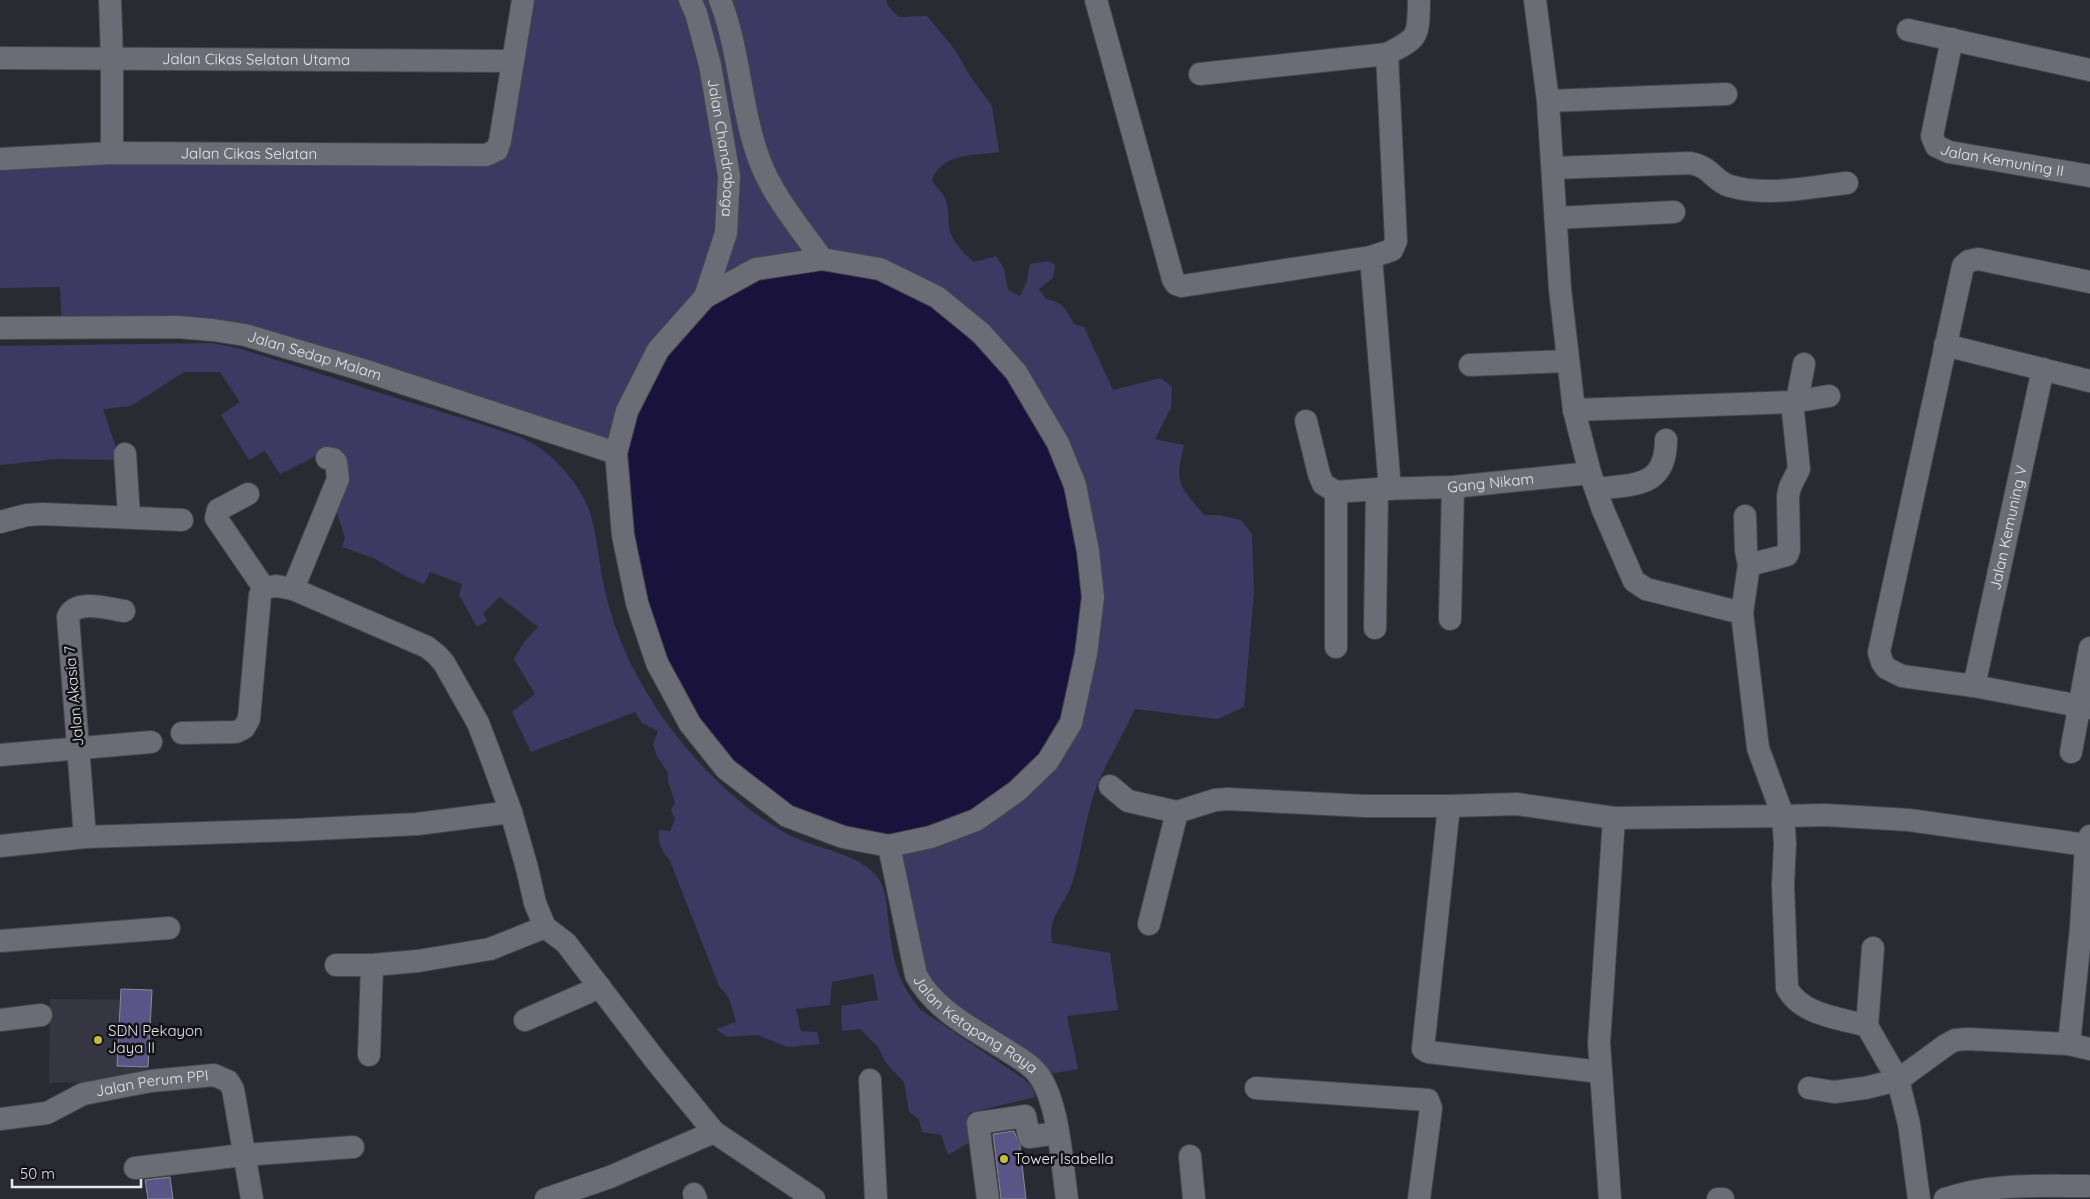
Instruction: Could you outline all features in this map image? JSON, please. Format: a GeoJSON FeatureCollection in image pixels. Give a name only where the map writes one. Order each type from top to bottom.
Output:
{"type":"FeatureCollection","features":[{"type":"Feature","properties":{"kind":"street"},"geometry":{"type":"LineString","coordinates":[[110,0],[112,153]]}},
{"type":"Feature","properties":{"kind":"street"},"geometry":{"type":"LineString","coordinates":[[513,61],[523,0]]}},
{"type":"Feature","properties":{"kind":"street","name":"Jalan Chandrabaga"},"geometry":{"type":"LineString","coordinates":[[690,0],[696,13],[710,65],[729,176],[726,234],[706,296]]}},
{"type":"Feature","properties":{"kind":"street","name":"Jalan Chandrabaga"},"geometry":{"type":"LineString","coordinates":[[720,0],[730,24],[750,130],[759,160],[766,177],[822,259]]}},
{"type":"Feature","properties":{"kind":"street"},"geometry":{"type":"LineString","coordinates":[[1096,0],[1176,284],[1187,286],[1371,257],[1389,252],[1396,241],[1387,54]]}},
{"type":"Feature","properties":{"kind":"street"},"geometry":{"type":"LineString","coordinates":[[1200,74],[1387,54],[1411,40],[1418,32],[1418,0]]}},
{"type":"Feature","properties":{"kind":"street"},"geometry":{"type":"LineString","coordinates":[[1535,0],[1548,101],[1560,289],[1567,361],[1574,410],[1593,481],[1634,582],[1646,589],[1742,613]]}},
{"type":"Feature","properties":{"kind":"street"},"geometry":{"type":"LineString","coordinates":[[1908,30],[2090,70]]}},
{"type":"Feature","properties":{"kind":"street","name":"Jalan Kemuning II"},"geometry":{"type":"LineString","coordinates":[[1952,39],[1932,136],[1936,146],[1949,152],[2090,176]]}},
{"type":"Feature","properties":{"kind":"street","name":"Jalan Cikas Selatan Utama"},"geometry":{"type":"LineString","coordinates":[[0,58],[513,61]]}},
{"type":"Feature","properties":{"kind":"street","name":"Jalan Cikas Selatan"},"geometry":{"type":"LineString","coordinates":[[0,159],[112,153],[486,155],[497,150],[500,141],[513,61]]}},
{"type":"Feature","properties":{"kind":"street"},"geometry":{"type":"LineString","coordinates":[[1548,101],[1726,94]]}},
{"type":"Feature","properties":{"kind":"street"},"geometry":{"type":"LineString","coordinates":[[1553,168],[1690,163],[1701,165],[1728,186],[1762,192],[1846,183]]}},
{"type":"Feature","properties":{"kind":"street"},"geometry":{"type":"LineString","coordinates":[[1556,218],[1674,212]]}},
{"type":"Feature","properties":{"kind":"street"},"geometry":{"type":"LineString","coordinates":[[1371,257],[1384,489],[1374,628]]}},
{"type":"Feature","properties":{"kind":"street"},"geometry":{"type":"LineString","coordinates":[[822,259],[880,269],[937,297],[981,333],[1016,372],[1058,443],[1074,485],[1088,551],[1093,597],[1086,654],[1071,723],[1048,760],[1018,791],[976,820],[931,837],[889,846],[843,838],[787,816],[726,769],[690,724],[657,662],[637,604],[622,535],[616,453],[627,411],[658,350],[706,296],[756,269],[822,259]]}},
{"type":"Feature","properties":{"kind":"street"},"geometry":{"type":"LineString","coordinates":[[2085,707],[1974,686],[1895,674],[1886,668],[1879,652],[1963,266],[1969,261],[1978,259],[2090,282]]}},
{"type":"Feature","properties":{"kind":"street","name":"Jalan Sedap Malam"},"geometry":{"type":"LineString","coordinates":[[0,328],[178,327],[245,335],[363,370],[616,453]]}},
{"type":"Feature","properties":{"kind":"street"},"geometry":{"type":"LineString","coordinates":[[1945,345],[2090,381]]}},
{"type":"Feature","properties":{"kind":"street"},"geometry":{"type":"LineString","coordinates":[[1470,365],[1567,361]]}},
{"type":"Feature","properties":{"kind":"street"},"geometry":{"type":"LineString","coordinates":[[1749,565],[1787,555],[1789,550],[1788,496],[1790,487],[1800,469],[1794,402],[1804,364]]}},
{"type":"Feature","properties":{"kind":"street","name":"Jalan Kemuning V"},"geometry":{"type":"LineString","coordinates":[[1974,686],[2043,369]]}},
{"type":"Feature","properties":{"kind":"street"},"geometry":{"type":"LineString","coordinates":[[1574,410],[1794,402],[1829,396]]}},
{"type":"Feature","properties":{"kind":"street"},"geometry":{"type":"LineString","coordinates":[[1306,421],[1323,484],[1336,492],[1336,647]]}},
{"type":"Feature","properties":{"kind":"street","name":"Gang Nikam"},"geometry":{"type":"LineString","coordinates":[[1336,492],[1649,480],[1664,463],[1666,440]]}},
{"type":"Feature","properties":{"kind":"street"},"geometry":{"type":"LineString","coordinates":[[125,454],[129,516]]}},
{"type":"Feature","properties":{"kind":"street"},"geometry":{"type":"LineString","coordinates":[[293,589],[338,479],[336,462],[333,459],[327,458]]}},
{"type":"Feature","properties":{"kind":"street"},"geometry":{"type":"LineString","coordinates":[[1450,619],[1453,487]]}},
{"type":"Feature","properties":{"kind":"street"},"geometry":{"type":"LineString","coordinates":[[248,494],[218,510],[216,518],[264,588]]}},
{"type":"Feature","properties":{"kind":"street"},"geometry":{"type":"LineString","coordinates":[[0,522],[27,515],[43,514],[129,516],[182,520]]}},
{"type":"Feature","properties":{"kind":"street"},"geometry":{"type":"LineString","coordinates":[[1746,516],[1746,550],[1749,565],[1742,613],[1758,748],[1783,816],[1785,843],[1783,885],[1787,988],[1792,999],[1809,1010],[1867,1026]]}},
{"type":"Feature","properties":{"kind":"street"},"geometry":{"type":"LineString","coordinates":[[264,588],[276,586],[293,589],[427,647],[444,663],[478,723],[511,812],[535,903],[545,926],[566,943],[656,1061],[714,1132],[814,1199]]}},
{"type":"Feature","properties":{"kind":"street"},"geometry":{"type":"LineString","coordinates":[[182,733],[236,732],[246,726],[249,719],[260,595],[264,588]]}},
{"type":"Feature","properties":{"kind":"street","name":"Jalan Akasia 7"},"geometry":{"type":"LineString","coordinates":[[85,837],[68,617],[74,608],[83,606],[124,611]]}},
{"type":"Feature","properties":{"kind":"street"},"geometry":{"type":"LineString","coordinates":[[2071,752],[2085,707],[2090,648]]}},
{"type":"Feature","properties":{"kind":"street"},"geometry":{"type":"LineString","coordinates":[[0,755],[151,742]]}},
{"type":"Feature","properties":{"kind":"street"},"geometry":{"type":"LineString","coordinates":[[1110,786],[1128,801],[1177,812],[1222,799],[1365,806],[1517,804],[1614,818],[1825,815],[1909,820],[2088,840],[2081,928],[2080,1047],[1968,1039],[1955,1040],[1898,1080],[1864,1088],[1834,1092],[1808,1088]]}},
{"type":"Feature","properties":{"kind":"street"},"geometry":{"type":"LineString","coordinates":[[1449,806],[1423,1050],[1601,1072]]}},
{"type":"Feature","properties":{"kind":"street"},"geometry":{"type":"LineString","coordinates":[[0,846],[85,837],[416,824],[511,812]]}},
{"type":"Feature","properties":{"kind":"street"},"geometry":{"type":"LineString","coordinates":[[1149,924],[1177,812]]}},
{"type":"Feature","properties":{"kind":"street"},"geometry":{"type":"LineString","coordinates":[[1610,1199],[1599,1043],[1614,818]]}},
{"type":"Feature","properties":{"kind":"street","name":"Jalan Ketapang Raya"},"geometry":{"type":"LineString","coordinates":[[889,846],[916,975],[922,986],[937,1004],[1031,1067],[1044,1085],[1050,1101],[1057,1132],[1067,1199]]}},
{"type":"Feature","properties":{"kind":"street"},"geometry":{"type":"LineString","coordinates":[[336,965],[372,965],[418,961],[490,949],[545,926]]}},
{"type":"Feature","properties":{"kind":"street"},"geometry":{"type":"LineString","coordinates":[[0,941],[170,928]]}},
{"type":"Feature","properties":{"kind":"street"},"geometry":{"type":"LineString","coordinates":[[1874,948],[1867,1026],[1898,1080],[1909,1124],[1919,1199]]}},
{"type":"Feature","properties":{"kind":"street"},"geometry":{"type":"LineString","coordinates":[[369,1055],[372,965]]}},
{"type":"Feature","properties":{"kind":"street"},"geometry":{"type":"LineString","coordinates":[[525,1020],[600,986]]}},
{"type":"Feature","properties":{"kind":"street"},"geometry":{"type":"LineString","coordinates":[[0,1020],[41,1015]]}},
{"type":"Feature","properties":{"kind":"street","name":"Jalan Perum PPI"},"geometry":{"type":"LineString","coordinates":[[0,1119],[47,1113],[72,1099],[99,1090],[151,1081],[214,1075],[228,1081],[233,1089],[252,1199]]}},
{"type":"Feature","properties":{"kind":"street"},"geometry":{"type":"LineString","coordinates":[[870,1080],[876,1199]]}},
{"type":"Feature","properties":{"kind":"street"},"geometry":{"type":"LineString","coordinates":[[1256,1088],[1428,1100],[1431,1108],[1419,1199]]}},
{"type":"Feature","properties":{"kind":"street"},"geometry":{"type":"LineString","coordinates":[[988,1199],[978,1123],[1025,1116],[1029,1137],[1057,1132]]}},
{"type":"Feature","properties":{"kind":"street"},"geometry":{"type":"LineString","coordinates":[[546,1199],[610,1177],[714,1132]]}},
{"type":"Feature","properties":{"kind":"street"},"geometry":{"type":"LineString","coordinates":[[135,1168],[243,1155],[353,1148]]}},
{"type":"Feature","properties":{"kind":"street"},"geometry":{"type":"LineString","coordinates":[[1190,1156],[1194,1199]]}},
{"type":"Feature","properties":{"kind":"street"},"geometry":{"type":"LineString","coordinates":[[1945,1199],[1962,1193],[1998,1187],[2088,1186]]}},
{"type":"Feature","properties":{"kind":"street"},"geometry":{"type":"LineString","coordinates":[[1718,1199],[1723,1199]]}},
{"type":"Feature","properties":{"kind":"shaded area"},"geometry":{"type":"Polygon","coordinates":[[[523,0],[886,0],[888,6],[899,17],[927,16],[955,50],[970,76],[992,106],[999,152],[969,155],[951,160],[943,164],[932,180],[946,200],[950,232],[955,242],[974,262],[996,256],[1004,269],[1008,290],[1020,296],[1027,281],[1030,264],[1049,261],[1055,265],[1053,278],[1039,289],[1046,299],[1056,302],[1063,307],[1074,324],[1084,327],[1113,390],[1161,378],[1172,387],[1171,408],[1155,439],[1184,445],[1180,477],[1184,491],[1204,515],[1219,515],[1241,520],[1252,534],[1254,593],[1244,707],[1218,719],[1135,709],[1103,771],[1094,793],[1072,883],[1054,918],[1051,934],[1052,943],[1110,953],[1118,1010],[1067,1016],[1078,1069],[1039,1076],[922,987],[889,847],[616,453],[245,335],[62,327],[60,287],[0,288],[0,159],[486,155],[523,0]]]}},
{"type":"Feature","properties":{"kind":"shaded area"},"geometry":{"type":"Polygon","coordinates":[[[756,269],[880,269],[981,333],[1058,443],[1088,551],[1071,723],[1017,791],[889,846],[787,816],[690,724],[623,535],[627,411],[658,350],[756,269]]]}},
{"type":"Feature","properties":{"kind":"shaded area"},"geometry":{"type":"Polygon","coordinates":[[[213,343],[241,349],[516,436],[541,448],[557,462],[571,478],[587,505],[596,536],[605,591],[619,637],[640,680],[665,721],[695,758],[728,791],[752,811],[791,836],[851,858],[862,864],[879,879],[887,904],[890,933],[897,968],[900,978],[912,999],[921,1010],[1024,1079],[1032,1087],[1035,1097],[969,1113],[972,1141],[948,1155],[941,1135],[922,1132],[919,1119],[909,1112],[904,1082],[886,1063],[878,1047],[860,1029],[842,1031],[841,1006],[878,1000],[873,974],[832,982],[830,1005],[796,1009],[801,1031],[817,1032],[820,1044],[788,1047],[757,1035],[727,1037],[716,1029],[736,1022],[729,998],[719,986],[670,861],[659,843],[659,830],[670,831],[675,819],[671,810],[675,802],[668,781],[668,773],[657,756],[653,744],[658,731],[642,723],[635,712],[531,752],[512,712],[535,694],[514,659],[524,642],[538,627],[500,597],[483,613],[487,621],[477,627],[459,595],[462,584],[430,572],[424,584],[373,558],[342,547],[345,538],[337,513],[342,461],[326,451],[280,474],[265,451],[249,460],[221,415],[240,402],[220,372],[184,372],[131,406],[103,409],[120,460],[57,459],[0,465],[0,346],[213,343]]]}},
{"type":"Feature","properties":{"kind":"shaded area","name":"SDN Pekayon Jaya II"},"geometry":{"type":"Polygon","coordinates":[[[50,999],[148,1000],[145,1080],[49,1083],[50,999]]]}},
{"type":"Feature","properties":{"kind":"building"},"geometry":{"type":"Polygon","coordinates":[[[121,989],[152,990],[148,1067],[117,1066],[121,989]]]}},
{"type":"Feature","properties":{"kind":"building"},"geometry":{"type":"Polygon","coordinates":[[[1014,1131],[1020,1146],[1026,1199],[1001,1199],[993,1134],[1014,1131]]]}},
{"type":"Feature","properties":{"kind":"building"},"geometry":{"type":"Polygon","coordinates":[[[170,1177],[173,1199],[148,1199],[145,1180],[170,1177]]]}},
{"type":"Feature","properties":{"kind":"place","name":"SDN Pekayon Jaya II"},"geometry":{"type":"Point","coordinates":[98,1040]}},
{"type":"Feature","properties":{"kind":"place","name":"Tower Isabella"},"geometry":{"type":"Point","coordinates":[1004,1159]}}]}
